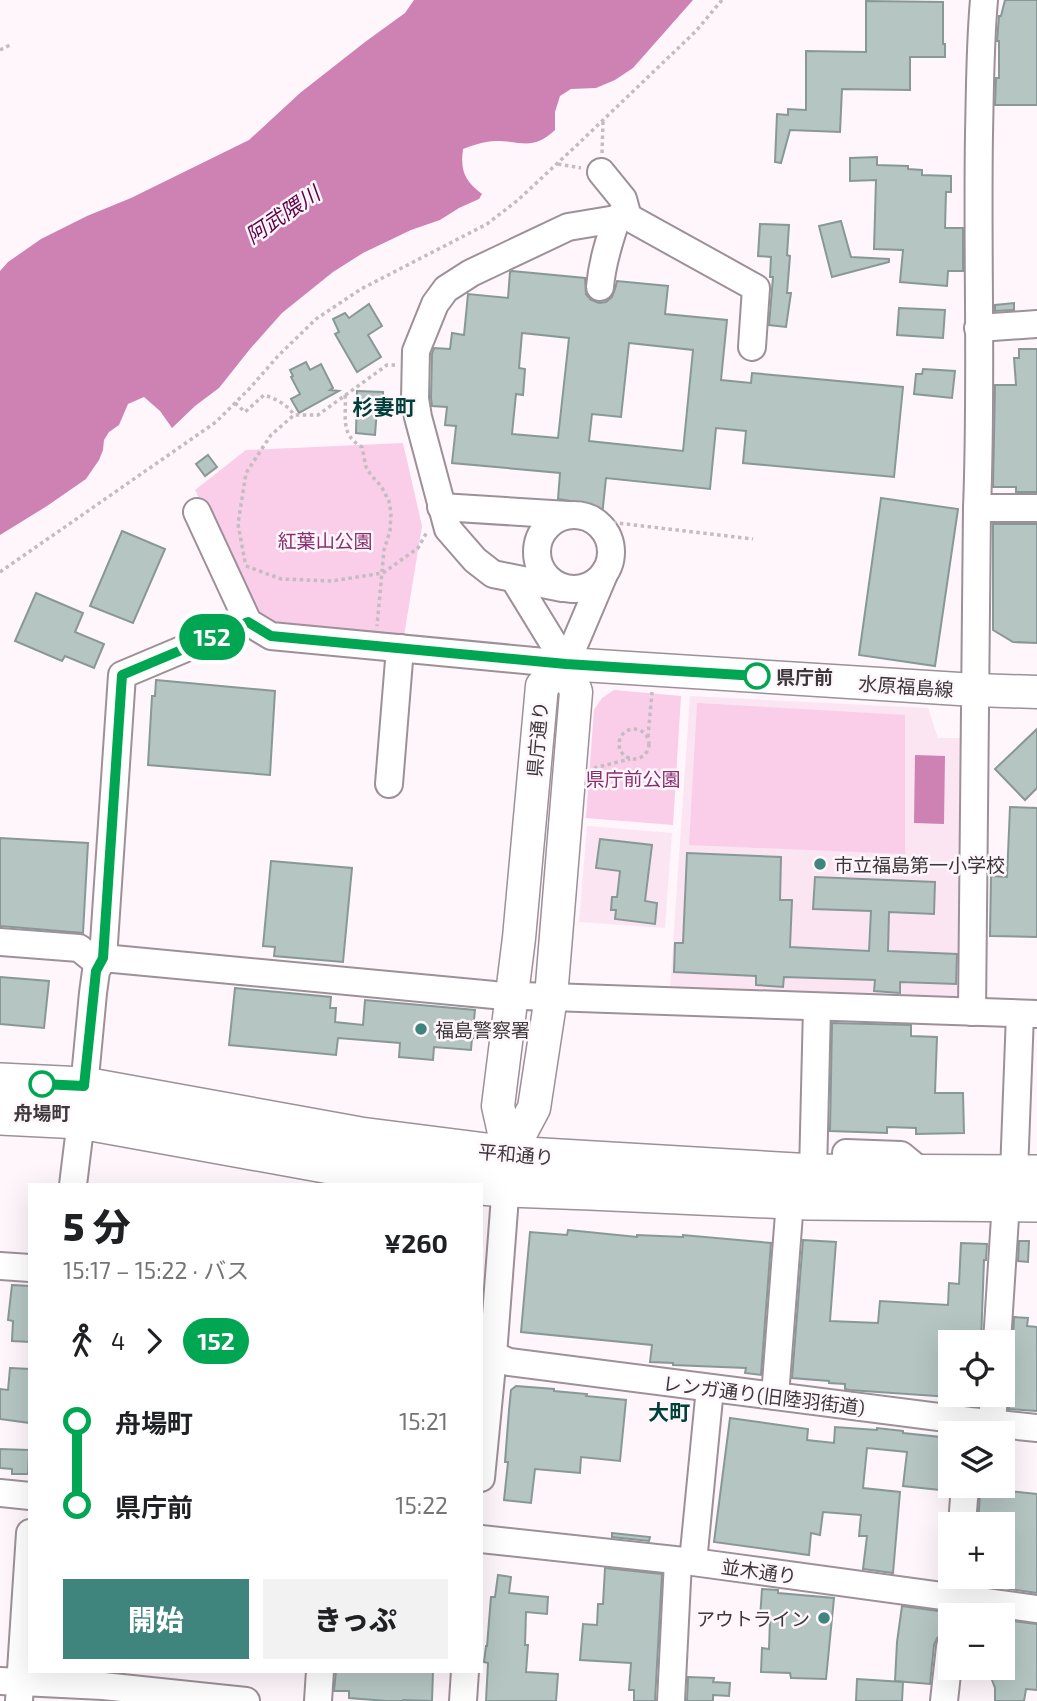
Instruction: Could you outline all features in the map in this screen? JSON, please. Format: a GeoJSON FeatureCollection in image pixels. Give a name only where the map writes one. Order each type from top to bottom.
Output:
{"type":"FeatureCollection","features":[{"type":"Feature","properties":{"kind":"highway","name":"平和通り"},"geometry":{"type":"LineString","coordinates":[[0,1082],[83,1103],[360,1136],[492,1178],[801,1187],[1023,1188]]}},
{"type":"Feature","properties":{"kind":"highway","name":"平和通り"},"geometry":{"type":"LineString","coordinates":[[0,1116],[83,1103]]}},
{"type":"Feature","properties":{"kind":"main road","name":"水原福島線"},"geometry":{"type":"LineString","coordinates":[[566,664],[1037,692]]}},
{"type":"Feature","properties":{"kind":"main road","name":"県庁通り"},"geometry":{"type":"LineString","coordinates":[[566,664],[576,692],[551,997],[534,1108],[492,1178],[519,937],[542,686],[566,664]]}},
{"type":"Feature","properties":{"kind":"street"},"geometry":{"type":"LineString","coordinates":[[972,1012],[980,436],[978,328],[986,257],[986,167],[979,119],[984,0]]}},
{"type":"Feature","properties":{"kind":"street"},"geometry":{"type":"LineString","coordinates":[[600,287],[607,247],[623,218],[623,200],[601,172]]}},
{"type":"Feature","properties":{"kind":"street"},"geometry":{"type":"LineString","coordinates":[[605,572],[587,587],[575,589],[493,574],[475,560],[448,529],[415,399],[415,351],[435,304],[446,289],[471,273],[568,227],[623,218],[756,288],[752,347]]}},
{"type":"Feature","properties":{"kind":"street"},"geometry":{"type":"LineString","coordinates":[[978,328],[1037,324]]}},
{"type":"Feature","properties":{"kind":"street"},"geometry":{"type":"LineString","coordinates":[[441,507],[580,518],[601,527],[608,537],[610,561],[566,664]]}},
{"type":"Feature","properties":{"kind":"street"},"geometry":{"type":"LineString","coordinates":[[977,508],[1037,508]]}},
{"type":"Feature","properties":{"kind":"street"},"geometry":{"type":"LineString","coordinates":[[197,512],[248,622],[271,636],[566,664]]}},
{"type":"Feature","properties":{"kind":"street"},"geometry":{"type":"LineString","coordinates":[[562,588],[542,573],[536,549],[540,537],[556,519],[580,518]]}},
{"type":"Feature","properties":{"kind":"street"},"geometry":{"type":"LineString","coordinates":[[514,579],[566,664]]}},
{"type":"Feature","properties":{"kind":"street"},"geometry":{"type":"LineString","coordinates":[[73,1183],[93,993],[96,971],[101,961],[122,675],[248,622]]}},
{"type":"Feature","properties":{"kind":"street"},"geometry":{"type":"LineString","coordinates":[[387,647],[389,784]]}},
{"type":"Feature","properties":{"kind":"street"},"geometry":{"type":"LineString","coordinates":[[0,942],[79,948],[101,961],[512,996],[1028,1014],[1023,1188],[999,1330]]}},
{"type":"Feature","properties":{"kind":"street"},"geometry":{"type":"LineString","coordinates":[[775,1396],[801,1187],[817,1007]]}},
{"type":"Feature","properties":{"kind":"street"},"geometry":{"type":"LineString","coordinates":[[842,1216],[889,1217],[923,1188],[901,1155],[846,1153]]}},
{"type":"Feature","properties":{"kind":"street","name":"県庁通り"},"geometry":{"type":"LineString","coordinates":[[483,1436],[492,1178]]}},
{"type":"Feature","properties":{"kind":"street"},"geometry":{"type":"LineString","coordinates":[[0,1266],[28,1268]]}},
{"type":"Feature","properties":{"kind":"street","name":"レンガ通り(旧陸羽街道)"},"geometry":{"type":"LineString","coordinates":[[487,1352],[509,1362],[775,1396],[943,1421]]}},
{"type":"Feature","properties":{"kind":"street"},"geometry":{"type":"LineString","coordinates":[[671,1701],[685,1562],[710,1388]]}},
{"type":"Feature","properties":{"kind":"street","name":"レンガ通り(旧陸羽街道)"},"geometry":{"type":"LineString","coordinates":[[1015,1427],[1037,1428]]}},
{"type":"Feature","properties":{"kind":"street"},"geometry":{"type":"LineString","coordinates":[[0,1493],[28,1496]]}},
{"type":"Feature","properties":{"kind":"street","name":"並木通り"},"geometry":{"type":"LineString","coordinates":[[483,1539],[685,1562],[1037,1609]]}},
{"type":"Feature","properties":{"kind":"street"},"geometry":{"type":"LineString","coordinates":[[28,1551],[13,1688],[103,1686],[246,1701]]}},
{"type":"Feature","properties":{"kind":"street"},"geometry":{"type":"LineString","coordinates":[[318,1701],[320,1673]]}},
{"type":"Feature","properties":{"kind":"street"},"geometry":{"type":"LineString","coordinates":[[463,1701],[465,1673]]}},
{"type":"Feature","properties":{"kind":"street"},"geometry":{"type":"LineString","coordinates":[[944,1701],[946,1680]]}},
{"type":"Feature","properties":{"kind":"path"},"geometry":{"type":"LineString","coordinates":[[0,572],[216,422],[316,319],[361,289],[487,224],[518,200],[696,31],[722,0]]}},
{"type":"Feature","properties":{"kind":"path"},"geometry":{"type":"LineString","coordinates":[[0,50],[10,45]]}},
{"type":"Feature","properties":{"kind":"path"},"geometry":{"type":"LineString","coordinates":[[601,172],[603,120]]}},
{"type":"Feature","properties":{"kind":"path"},"geometry":{"type":"LineString","coordinates":[[250,578],[238,524],[246,473],[271,435],[295,415],[318,415],[387,365]]}},
{"type":"Feature","properties":{"kind":"path"},"geometry":{"type":"LineString","coordinates":[[235,403],[245,412],[264,395],[276,399],[295,415]]}},
{"type":"Feature","properties":{"kind":"path"},"geometry":{"type":"LineString","coordinates":[[345,395],[344,416],[348,432],[355,443],[362,447],[366,467],[389,501],[390,531],[384,550],[383,573],[387,647]]}},
{"type":"Feature","properties":{"kind":"path"},"geometry":{"type":"LineString","coordinates":[[246,566],[281,579],[332,581],[383,573],[418,548],[441,507]]}},
{"type":"Feature","properties":{"kind":"path"},"geometry":{"type":"LineString","coordinates":[[580,518],[753,539]]}},
{"type":"Feature","properties":{"kind":"path"},"geometry":{"type":"LineString","coordinates":[[594,768],[642,757],[646,753],[649,743],[652,684]]}},
{"type":"Feature","properties":{"kind":"path"},"geometry":{"type":"LineString","coordinates":[[632,759],[621,750],[621,736],[628,730],[638,729],[648,739]]}},
{"type":"Feature","properties":{"kind":"shaded area","name":"市立福島第一小学校"},"geometry":{"type":"Polygon","coordinates":[[[690,696],[928,708],[938,738],[964,738],[959,999],[670,989],[690,696]]]}},
{"type":"Feature","properties":{"kind":"shaded area"},"geometry":{"type":"Polygon","coordinates":[[[587,826],[672,833],[665,928],[579,922],[587,826]]]}},
{"type":"Feature","properties":{"kind":"green space","name":"紅葉山公園"},"geometry":{"type":"Polygon","coordinates":[[[403,443],[422,526],[403,642],[275,629],[255,615],[195,490],[246,450],[403,443]]]}},
{"type":"Feature","properties":{"kind":"green space","name":"県庁前公園"},"geometry":{"type":"Polygon","coordinates":[[[614,690],[681,696],[673,825],[586,818],[594,710],[602,698],[614,690]]]}},
{"type":"Feature","properties":{"kind":"green space"},"geometry":{"type":"Polygon","coordinates":[[[697,703],[905,715],[905,854],[689,845],[697,703]]]}},
{"type":"Feature","properties":{"kind":"water","name":"阿武隈川"},"geometry":{"type":"Polygon","coordinates":[[[414,0],[693,0],[633,68],[596,88],[571,89],[560,96],[555,112],[555,130],[547,137],[533,143],[492,141],[463,149],[463,169],[471,185],[482,194],[479,199],[440,220],[411,230],[363,253],[333,272],[282,313],[219,388],[172,428],[160,411],[144,397],[128,404],[119,425],[109,432],[104,440],[99,460],[86,479],[0,535],[0,271],[8,262],[41,239],[249,140],[300,93],[405,13],[414,0]]]}},
{"type":"Feature","properties":{"kind":"water"},"geometry":{"type":"Polygon","coordinates":[[[915,755],[945,756],[944,824],[914,823],[915,755]]]}},
{"type":"Feature","properties":{"kind":"building"},"geometry":{"type":"Polygon","coordinates":[[[1005,0],[1037,0],[1037,105],[995,105],[996,78],[999,78],[999,16],[1005,0]]]}},
{"type":"Feature","properties":{"kind":"building"},"geometry":{"type":"Polygon","coordinates":[[[866,1],[943,2],[945,57],[910,57],[910,90],[842,89],[840,132],[790,130],[781,163],[775,162],[777,114],[788,115],[788,109],[806,110],[806,51],[866,52],[866,1]]]}},
{"type":"Feature","properties":{"kind":"building"},"geometry":{"type":"Polygon","coordinates":[[[877,157],[877,165],[908,166],[908,169],[922,170],[922,175],[951,176],[951,192],[946,192],[945,228],[963,228],[963,271],[948,271],[947,286],[900,282],[903,250],[874,249],[876,180],[850,181],[850,158],[877,157]]]}},
{"type":"Feature","properties":{"kind":"building"},"geometry":{"type":"Polygon","coordinates":[[[841,221],[851,257],[889,259],[889,262],[832,277],[819,226],[841,221]]]}},
{"type":"Feature","properties":{"kind":"building"},"geometry":{"type":"Polygon","coordinates":[[[760,224],[789,225],[787,293],[791,293],[786,327],[769,325],[773,277],[770,277],[771,257],[758,256],[760,224]]]}},
{"type":"Feature","properties":{"kind":"building"},"geometry":{"type":"Polygon","coordinates":[[[510,272],[585,278],[586,294],[599,303],[612,297],[617,281],[668,286],[665,314],[727,320],[721,380],[751,383],[752,373],[903,387],[894,477],[743,463],[746,431],[716,428],[710,489],[606,478],[602,516],[583,514],[582,507],[576,502],[558,499],[560,473],[452,463],[456,426],[445,425],[447,407],[432,406],[432,354],[434,348],[450,349],[452,333],[464,335],[468,294],[508,298],[510,272]],[[522,333],[519,368],[525,369],[523,395],[516,394],[512,434],[558,438],[569,338],[522,333]],[[629,343],[621,417],[592,414],[589,441],[683,451],[693,350],[629,343]]]}},
{"type":"Feature","properties":{"kind":"building"},"geometry":{"type":"Polygon","coordinates":[[[1014,303],[1014,310],[995,311],[995,305],[1014,303]]]}},
{"type":"Feature","properties":{"kind":"building"},"geometry":{"type":"Polygon","coordinates":[[[369,304],[382,326],[368,335],[381,357],[357,372],[335,334],[339,332],[333,319],[345,313],[349,318],[369,304]]]}},
{"type":"Feature","properties":{"kind":"building"},"geometry":{"type":"Polygon","coordinates":[[[899,308],[945,310],[943,338],[897,335],[899,308]]]}},
{"type":"Feature","properties":{"kind":"building"},"geometry":{"type":"Polygon","coordinates":[[[1019,349],[1037,349],[1037,492],[1016,492],[1016,487],[993,487],[995,385],[1016,385],[1014,358],[1019,358],[1019,349]]]}},
{"type":"Feature","properties":{"kind":"building"},"geometry":{"type":"Polygon","coordinates":[[[306,362],[310,370],[321,364],[333,388],[330,390],[339,391],[299,413],[291,399],[300,394],[290,370],[306,362]]]}},
{"type":"Feature","properties":{"kind":"building"},"geometry":{"type":"Polygon","coordinates":[[[923,369],[955,371],[952,398],[914,394],[916,374],[922,374],[923,369]]]}},
{"type":"Feature","properties":{"kind":"building"},"geometry":{"type":"Polygon","coordinates":[[[357,391],[383,392],[383,409],[377,409],[375,435],[356,433],[357,391]]]}},
{"type":"Feature","properties":{"kind":"building"},"geometry":{"type":"Polygon","coordinates":[[[208,455],[217,467],[205,476],[196,464],[208,455]]]}},
{"type":"Feature","properties":{"kind":"building"},"geometry":{"type":"Polygon","coordinates":[[[881,498],[958,509],[935,666],[859,655],[881,498]]]}},
{"type":"Feature","properties":{"kind":"building"},"geometry":{"type":"Polygon","coordinates":[[[993,524],[1037,524],[1037,643],[1013,642],[993,630],[993,524]]]}},
{"type":"Feature","properties":{"kind":"building"},"geometry":{"type":"Polygon","coordinates":[[[122,531],[165,549],[133,623],[90,606],[122,531]]]}},
{"type":"Feature","properties":{"kind":"building"},"geometry":{"type":"Polygon","coordinates":[[[36,593],[83,613],[75,632],[104,644],[94,668],[65,656],[62,661],[15,641],[36,593]]]}},
{"type":"Feature","properties":{"kind":"building"},"geometry":{"type":"Polygon","coordinates":[[[156,680],[275,691],[270,775],[148,765],[152,696],[155,696],[156,680]]]}},
{"type":"Feature","properties":{"kind":"building"},"geometry":{"type":"Polygon","coordinates":[[[1037,729],[1037,788],[1025,800],[995,769],[1037,729]]]}},
{"type":"Feature","properties":{"kind":"building"},"geometry":{"type":"Polygon","coordinates":[[[1010,807],[1037,808],[1037,937],[990,936],[991,876],[1007,877],[1010,807]]]}},
{"type":"Feature","properties":{"kind":"building"},"geometry":{"type":"Polygon","coordinates":[[[0,838],[88,843],[83,933],[0,926],[0,838]]]}},
{"type":"Feature","properties":{"kind":"building"},"geometry":{"type":"Polygon","coordinates":[[[600,839],[652,845],[645,901],[657,903],[655,924],[615,919],[616,910],[611,910],[612,897],[617,897],[620,871],[596,868],[600,839]]]}},
{"type":"Feature","properties":{"kind":"building"},"geometry":{"type":"Polygon","coordinates":[[[687,853],[781,857],[780,900],[792,900],[790,947],[869,951],[871,911],[813,909],[815,877],[935,882],[934,914],[889,912],[888,951],[957,954],[956,984],[900,982],[900,993],[874,991],[875,980],[784,977],[783,987],[756,985],[756,976],[674,972],[675,943],[683,943],[687,853]]]}},
{"type":"Feature","properties":{"kind":"building"},"geometry":{"type":"Polygon","coordinates":[[[271,861],[352,868],[343,962],[274,956],[275,947],[263,946],[271,861]]]}},
{"type":"Feature","properties":{"kind":"building"},"geometry":{"type":"Polygon","coordinates":[[[0,977],[49,981],[44,1028],[0,1024],[0,977]]]}},
{"type":"Feature","properties":{"kind":"building"},"geometry":{"type":"Polygon","coordinates":[[[235,988],[331,997],[330,1008],[336,1008],[335,1022],[363,1025],[365,1000],[475,1010],[474,1020],[482,1021],[480,1039],[472,1038],[471,1050],[434,1047],[433,1060],[399,1057],[400,1043],[338,1038],[336,1055],[229,1045],[235,988]]]}},
{"type":"Feature","properties":{"kind":"building"},"geometry":{"type":"Polygon","coordinates":[[[832,1023],[911,1025],[911,1036],[937,1037],[935,1093],[963,1093],[964,1133],[916,1134],[916,1128],[887,1127],[887,1133],[830,1131],[832,1023]]]}},
{"type":"Feature","properties":{"kind":"building"},"geometry":{"type":"Polygon","coordinates":[[[568,1230],[637,1237],[683,1235],[771,1243],[761,1375],[745,1373],[746,1368],[650,1362],[652,1345],[521,1332],[530,1232],[567,1235],[568,1230]]]}},
{"type":"Feature","properties":{"kind":"building"},"geometry":{"type":"Polygon","coordinates":[[[803,1240],[836,1242],[830,1321],[878,1323],[880,1301],[948,1305],[949,1283],[959,1284],[961,1243],[987,1244],[981,1330],[938,1330],[938,1396],[849,1390],[845,1389],[845,1384],[792,1378],[803,1240]]]}},
{"type":"Feature","properties":{"kind":"building"},"geometry":{"type":"Polygon","coordinates":[[[1019,1241],[1029,1241],[1028,1262],[1018,1261],[1019,1241]]]}},
{"type":"Feature","properties":{"kind":"building"},"geometry":{"type":"Polygon","coordinates":[[[12,1285],[28,1286],[28,1342],[12,1341],[13,1321],[8,1320],[12,1285]]]}},
{"type":"Feature","properties":{"kind":"building"},"geometry":{"type":"Polygon","coordinates":[[[1014,1317],[1028,1318],[1027,1326],[1037,1327],[1037,1411],[1009,1409],[1015,1407],[1014,1317]]]}},
{"type":"Feature","properties":{"kind":"building"},"geometry":{"type":"Polygon","coordinates":[[[10,1368],[28,1369],[28,1423],[0,1419],[0,1389],[8,1390],[10,1368]]]}},
{"type":"Feature","properties":{"kind":"building"},"geometry":{"type":"Polygon","coordinates":[[[516,1386],[626,1400],[620,1461],[581,1457],[580,1473],[535,1469],[531,1503],[504,1500],[511,1390],[516,1386]]]}},
{"type":"Feature","properties":{"kind":"building"},"geometry":{"type":"Polygon","coordinates":[[[730,1418],[808,1429],[807,1440],[834,1443],[835,1427],[877,1428],[938,1437],[938,1490],[903,1486],[907,1452],[867,1448],[863,1488],[900,1492],[893,1573],[863,1569],[867,1536],[859,1536],[861,1515],[823,1512],[820,1535],[811,1533],[809,1555],[714,1542],[730,1418]]]}},
{"type":"Feature","properties":{"kind":"building"},"geometry":{"type":"Polygon","coordinates":[[[0,1449],[28,1450],[28,1474],[12,1474],[12,1469],[0,1468],[0,1449]]]}},
{"type":"Feature","properties":{"kind":"building"},"geometry":{"type":"Polygon","coordinates":[[[1015,1492],[1037,1494],[1037,1593],[1010,1589],[1015,1589],[1015,1512],[979,1512],[980,1498],[1015,1498],[1015,1492]]]}},
{"type":"Feature","properties":{"kind":"building"},"geometry":{"type":"Polygon","coordinates":[[[612,1533],[650,1537],[649,1541],[612,1537],[612,1533]]]}},
{"type":"Feature","properties":{"kind":"building"},"geometry":{"type":"Polygon","coordinates":[[[605,1568],[662,1574],[655,1701],[634,1701],[634,1690],[629,1690],[631,1663],[580,1660],[583,1624],[597,1625],[598,1604],[603,1604],[605,1568]]]}},
{"type":"Feature","properties":{"kind":"building"},"geometry":{"type":"Polygon","coordinates":[[[498,1575],[511,1577],[509,1593],[548,1597],[547,1614],[526,1612],[526,1672],[558,1674],[556,1701],[486,1701],[488,1663],[484,1662],[491,1597],[495,1597],[498,1575]]]}},
{"type":"Feature","properties":{"kind":"building"},"geometry":{"type":"Polygon","coordinates":[[[762,1589],[834,1598],[826,1679],[791,1678],[790,1673],[761,1672],[762,1648],[769,1649],[770,1619],[760,1618],[762,1589]]]}},
{"type":"Feature","properties":{"kind":"building"},"geometry":{"type":"Polygon","coordinates":[[[902,1606],[938,1611],[938,1637],[934,1645],[930,1684],[895,1681],[902,1606]]]}},
{"type":"Feature","properties":{"kind":"building"},"geometry":{"type":"Polygon","coordinates":[[[1015,1621],[1037,1624],[1037,1690],[1026,1689],[1024,1701],[995,1701],[992,1680],[1015,1680],[1015,1621]]]}},
{"type":"Feature","properties":{"kind":"building"},"geometry":{"type":"Polygon","coordinates":[[[336,1673],[433,1673],[432,1701],[349,1698],[349,1691],[334,1691],[336,1673]]]}},
{"type":"Feature","properties":{"kind":"building"},"geometry":{"type":"Polygon","coordinates":[[[688,1677],[714,1678],[713,1682],[730,1683],[729,1696],[713,1695],[713,1701],[687,1701],[688,1677]]]}},
{"type":"Feature","properties":{"kind":"building"},"geometry":{"type":"Polygon","coordinates":[[[857,1679],[903,1682],[902,1701],[856,1701],[857,1679]]]}},
{"type":"Feature","properties":{"kind":"bus line","name":"152"},"geometry":{"type":"LineString","coordinates":[[42,1084],[84,1086],[96,971],[103,958],[122,675],[248,622],[271,636],[566,664],[757,676]]}},
{"type":"Feature","properties":{"kind":"place","name":"県庁前"},"geometry":{"type":"Point","coordinates":[757,676]}},
{"type":"Feature","properties":{"kind":"place","name":"市立福島第一小学校"},"geometry":{"type":"Point","coordinates":[820,864]}},
{"type":"Feature","properties":{"kind":"place","name":"福島警察署"},"geometry":{"type":"Point","coordinates":[421,1029]}},
{"type":"Feature","properties":{"kind":"place","name":"舟場町"},"geometry":{"type":"Point","coordinates":[42,1084]}},
{"type":"Feature","properties":{"kind":"place","name":"アウトライン"},"geometry":{"type":"Point","coordinates":[824,1618]}},
{"type":"Feature","properties":{"kind":"district","name":"杉妻町"},"geometry":{"type":"Point","coordinates":[384,406]}},
{"type":"Feature","properties":{"kind":"district","name":"大町"},"geometry":{"type":"Point","coordinates":[669,1411]}}]}
